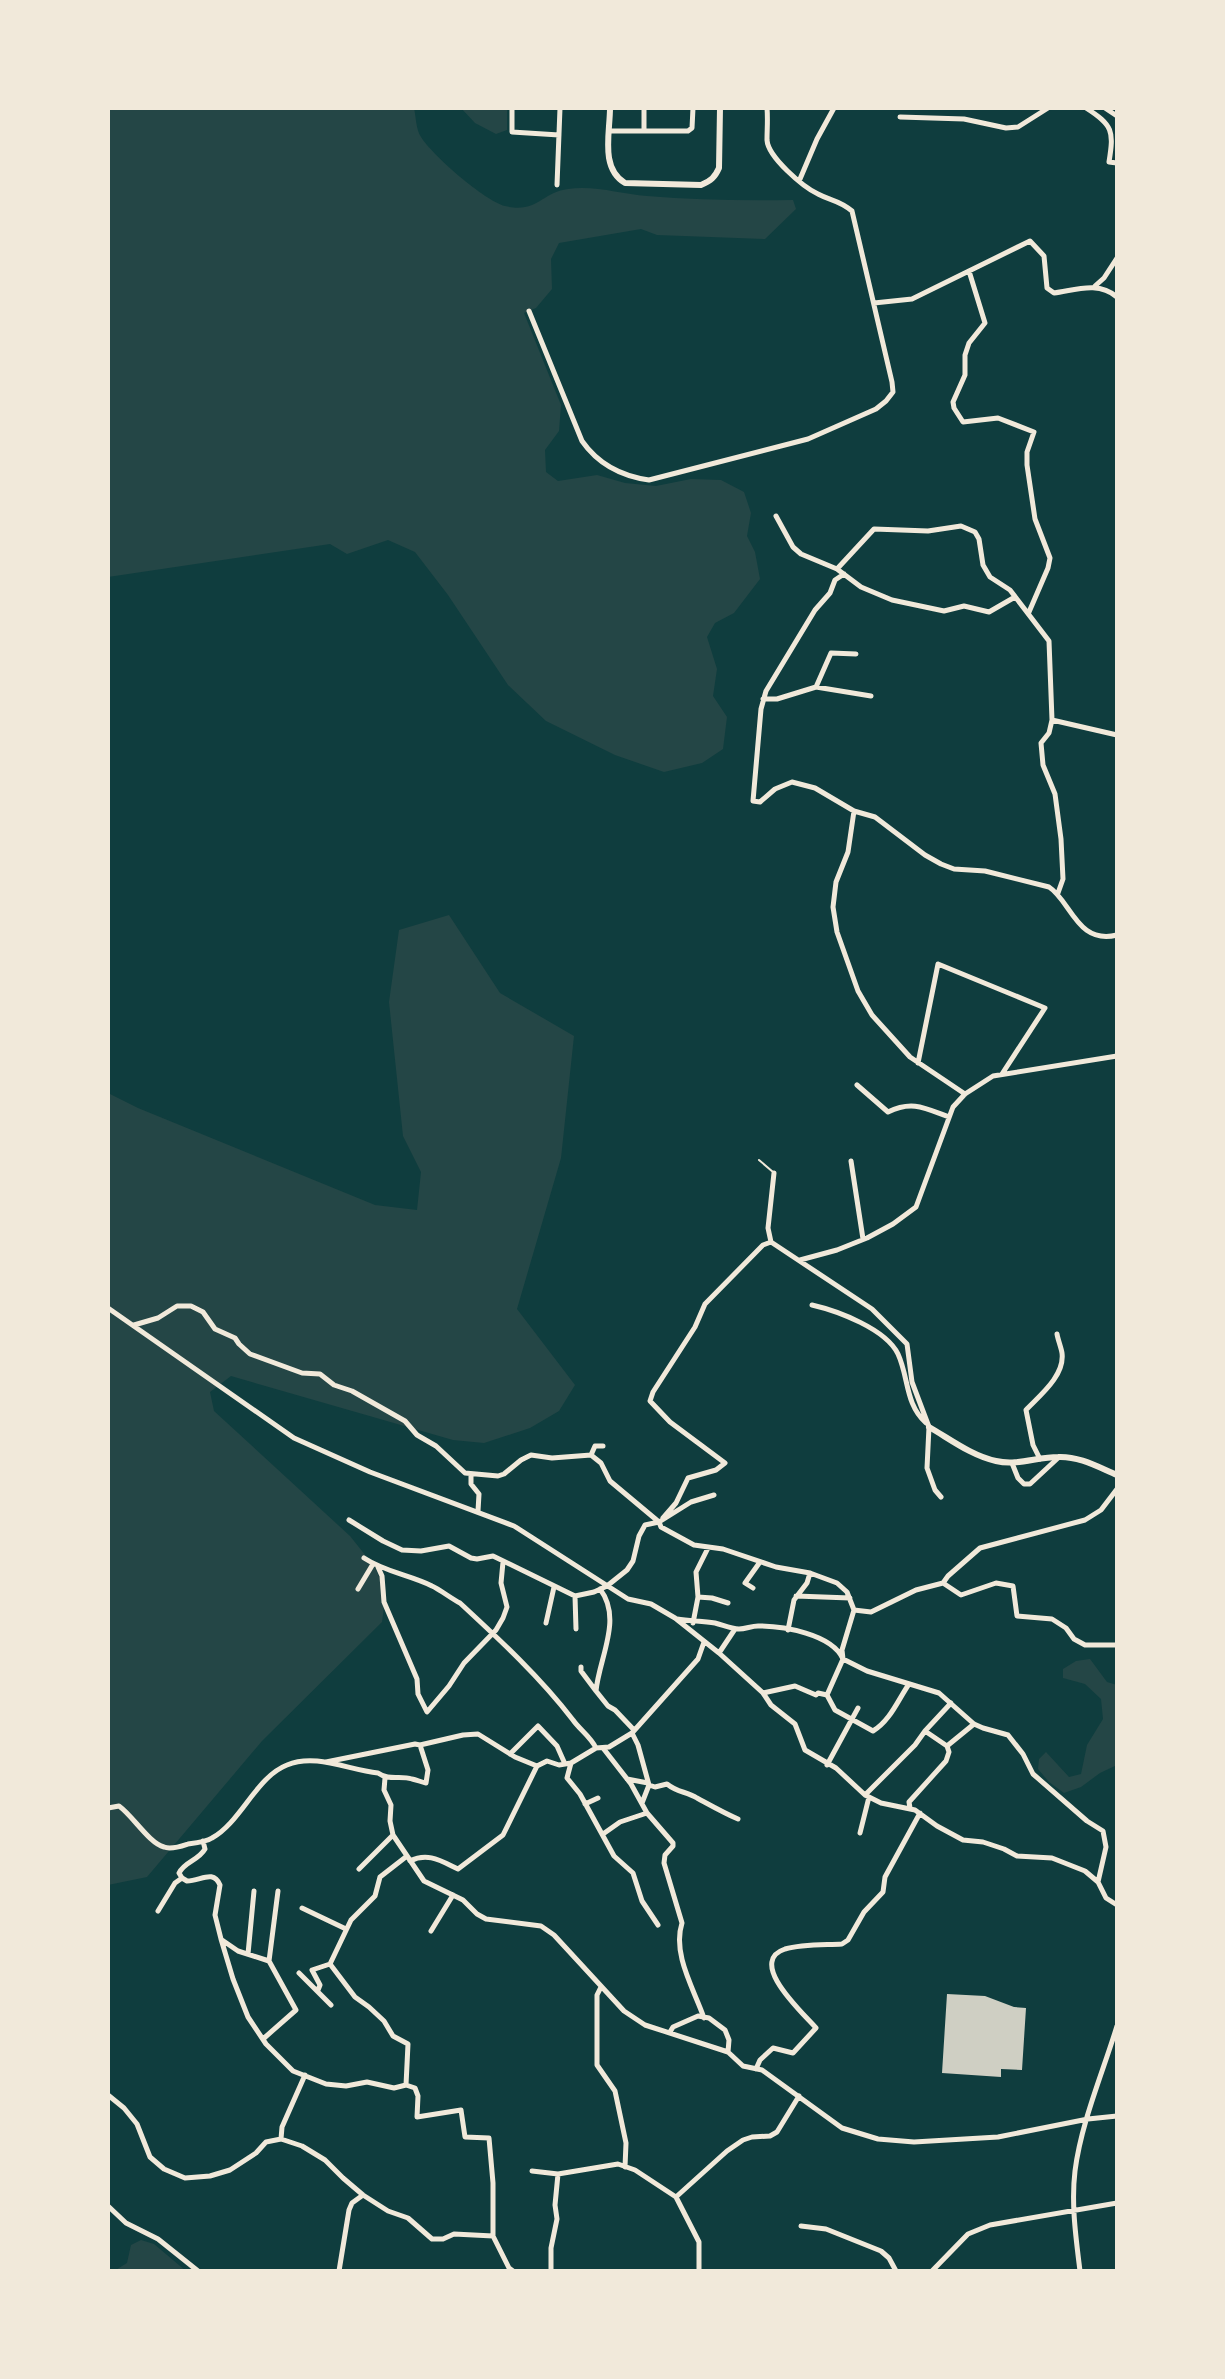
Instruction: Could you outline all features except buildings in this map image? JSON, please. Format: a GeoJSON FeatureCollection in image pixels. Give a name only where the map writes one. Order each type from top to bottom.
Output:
{"type":"FeatureCollection","features":[{"type":"Feature","properties":{"kind":"street"},"geometry":{"type":"LineString","coordinates":[[512,108],[512,132],[559,135]]}},
{"type":"Feature","properties":{"kind":"street"},"geometry":{"type":"LineString","coordinates":[[557,185],[560,108]]}},
{"type":"Feature","properties":{"kind":"street"},"geometry":{"type":"LineString","coordinates":[[610,108],[609,162],[617,178],[625,183],[701,185],[710,182],[719,168],[720,108]]}},
{"type":"Feature","properties":{"kind":"street"},"geometry":{"type":"LineString","coordinates":[[644,108],[644,131]]}},
{"type":"Feature","properties":{"kind":"street"},"geometry":{"type":"LineString","coordinates":[[610,131],[688,131],[692,128],[693,108]]}},
{"type":"Feature","properties":{"kind":"street"},"geometry":{"type":"LineString","coordinates":[[529,311],[582,441],[592,455],[632,478],[649,480],[808,439],[876,409],[886,401],[893,392],[892,382],[852,211],[842,203],[818,194],[790,174],[770,150],[767,108]]}},
{"type":"Feature","properties":{"kind":"street"},"geometry":{"type":"LineString","coordinates":[[800,180],[834,108]]}},
{"type":"Feature","properties":{"kind":"street"},"geometry":{"type":"LineString","coordinates":[[900,117],[964,119],[1006,128],[1018,127],[1048,108]]}},
{"type":"Feature","properties":{"kind":"street"},"geometry":{"type":"LineString","coordinates":[[1086,108],[1107,122],[1113,138],[1109,162],[1117,163]]}},
{"type":"Feature","properties":{"kind":"street"},"geometry":{"type":"LineString","coordinates":[[1105,108],[1117,116]]}},
{"type":"Feature","properties":{"kind":"street"},"geometry":{"type":"LineString","coordinates":[[874,303],[912,299],[1030,241],[1044,256],[1050,292],[1095,286],[1111,291],[1117,297]]}},
{"type":"Feature","properties":{"kind":"street"},"geometry":{"type":"LineString","coordinates":[[1095,286],[1117,258]]}},
{"type":"Feature","properties":{"kind":"street"},"geometry":{"type":"LineString","coordinates":[[969,271],[985,323],[969,343],[965,355],[965,375],[953,402],[954,408],[963,422],[998,418],[1034,432],[1027,452],[1027,465],[1035,519],[1050,558],[1029,613]]}},
{"type":"Feature","properties":{"kind":"street"},"geometry":{"type":"LineString","coordinates":[[776,516],[793,547],[801,554],[837,569],[861,587],[892,600],[944,611],[964,606],[989,612],[1015,597]]}},
{"type":"Feature","properties":{"kind":"street"},"geometry":{"type":"LineString","coordinates":[[837,569],[874,529],[928,531],[961,526],[975,532],[983,565],[990,577],[1010,590],[1049,641],[1052,720],[1049,733],[1041,743],[1043,765],[1055,794],[1061,839],[1063,879],[1058,893]]}},
{"type":"Feature","properties":{"kind":"street"},"geometry":{"type":"LineString","coordinates":[[844,574],[835,580],[830,593],[815,610],[766,691],[761,709],[753,801],[760,802],[792,782],[815,788],[854,811],[875,817],[941,864],[1049,887],[1058,893],[1080,925],[1099,935],[1117,935]]}},
{"type":"Feature","properties":{"kind":"street"},"geometry":{"type":"LineString","coordinates":[[816,687],[831,653],[856,654]]}},
{"type":"Feature","properties":{"kind":"street"},"geometry":{"type":"LineString","coordinates":[[763,699],[777,699],[816,687],[871,696]]}},
{"type":"Feature","properties":{"kind":"street"},"geometry":{"type":"LineString","coordinates":[[1052,720],[1117,735]]}},
{"type":"Feature","properties":{"kind":"street"},"geometry":{"type":"LineString","coordinates":[[854,811],[848,852],[836,882],[833,907],[837,932],[858,991],[872,1015],[910,1057],[965,1094]]}},
{"type":"Feature","properties":{"kind":"street"},"geometry":{"type":"LineString","coordinates":[[918,1063],[938,964],[1045,1008],[1001,1075]]}},
{"type":"Feature","properties":{"kind":"street"},"geometry":{"type":"LineString","coordinates":[[800,1260],[863,1239],[893,1224],[916,1207],[953,1107],[965,1094],[993,1076],[1117,1056]]}},
{"type":"Feature","properties":{"kind":"street"},"geometry":{"type":"LineString","coordinates":[[857,1085],[888,1112],[912,1105],[949,1117]]}},
{"type":"Feature","properties":{"kind":"street"},"geometry":{"type":"LineString","coordinates":[[851,1161],[863,1239]]}},
{"type":"Feature","properties":{"kind":"street"},"geometry":{"type":"LineString","coordinates":[[774,1173],[768,1228],[771,1242],[872,1309],[907,1344],[912,1382],[929,1427],[927,1468],[937,1495],[941,1497]]}},
{"type":"Feature","properties":{"kind":"street"},"geometry":{"type":"LineString","coordinates":[[659,1522],[676,1503],[688,1478],[716,1470],[725,1463],[670,1422],[650,1401],[653,1392],[695,1327],[705,1304],[763,1245],[771,1242]]}},
{"type":"Feature","properties":{"kind":"street"},"geometry":{"type":"LineString","coordinates":[[812,1305],[862,1322],[882,1337],[898,1353],[916,1414],[929,1427],[968,1449],[994,1461],[1012,1463],[1058,1457],[1078,1459],[1117,1475]]}},
{"type":"Feature","properties":{"kind":"street"},"geometry":{"type":"LineString","coordinates":[[134,1325],[158,1318],[177,1306],[191,1306],[203,1312],[215,1329],[235,1338],[250,1354],[302,1373],[320,1374],[334,1385],[352,1391],[405,1421],[417,1435],[436,1446],[465,1473],[504,1474],[531,1455],[552,1458],[591,1455],[601,1463],[610,1481],[661,1527],[694,1545],[723,1549],[837,1583],[847,1592],[854,1610],[842,1650],[843,1659],[827,1695]]}},
{"type":"Feature","properties":{"kind":"street"},"geometry":{"type":"LineString","coordinates":[[108,1308],[294,1438],[370,1472],[514,1526],[604,1587],[628,1599],[651,1604],[675,1618],[719,1653],[763,1693],[771,1705],[795,1724],[805,1750],[836,1768],[867,1796],[881,1803],[910,1808],[963,1840],[983,1842],[1017,1856],[1052,1858],[1085,1871],[1098,1882],[1106,1898],[1117,1905]]}},
{"type":"Feature","properties":{"kind":"street"},"geometry":{"type":"LineString","coordinates":[[1040,1459],[1033,1445],[1026,1410],[1043,1394],[1061,1362],[1063,1354],[1057,1334]]}},
{"type":"Feature","properties":{"kind":"street"},"geometry":{"type":"LineString","coordinates":[[591,1455],[595,1446],[603,1446]]}},
{"type":"Feature","properties":{"kind":"street"},"geometry":{"type":"LineString","coordinates":[[1012,1463],[1018,1478],[1024,1484],[1030,1484],[1058,1457]]}},
{"type":"Feature","properties":{"kind":"street"},"geometry":{"type":"LineString","coordinates":[[471,1474],[471,1484],[479,1494],[478,1511]]}},
{"type":"Feature","properties":{"kind":"street"},"geometry":{"type":"LineString","coordinates":[[854,1610],[871,1612],[916,1590],[943,1583],[980,1548],[1085,1520],[1101,1510],[1117,1489]]}},
{"type":"Feature","properties":{"kind":"street"},"geometry":{"type":"LineString","coordinates":[[349,1520],[402,1550],[421,1551],[449,1546],[471,1558],[493,1556],[575,1596],[604,1587],[630,1566],[641,1530],[651,1522],[659,1522],[691,1502],[714,1495]]}},
{"type":"Feature","properties":{"kind":"street"},"geometry":{"type":"LineString","coordinates":[[692,1631],[698,1597],[696,1572],[708,1548]]}},
{"type":"Feature","properties":{"kind":"street"},"geometry":{"type":"LineString","coordinates":[[364,1558],[376,1566],[435,1587],[460,1603],[539,1678],[627,1779],[647,1813],[673,1843],[664,1863],[682,1923],[679,1931],[680,1952],[704,2018]]}},
{"type":"Feature","properties":{"kind":"street"},"geometry":{"type":"LineString","coordinates":[[753,1588],[745,1583],[761,1561]]}},
{"type":"Feature","properties":{"kind":"street"},"geometry":{"type":"LineString","coordinates":[[376,1566],[382,1576],[384,1602],[417,1679],[418,1694],[427,1712],[503,1618],[507,1607],[501,1583],[503,1562]]}},
{"type":"Feature","properties":{"kind":"street"},"geometry":{"type":"LineString","coordinates":[[358,1589],[376,1566]]}},
{"type":"Feature","properties":{"kind":"street"},"geometry":{"type":"LineString","coordinates":[[788,1630],[796,1596],[807,1583],[810,1573]]}},
{"type":"Feature","properties":{"kind":"street"},"geometry":{"type":"LineString","coordinates":[[943,1583],[961,1595],[996,1583],[1013,1586],[1017,1616],[1052,1619],[1085,1645],[1117,1645]]}},
{"type":"Feature","properties":{"kind":"street"},"geometry":{"type":"LineString","coordinates":[[546,1623],[554,1587]]}},
{"type":"Feature","properties":{"kind":"street"},"geometry":{"type":"LineString","coordinates":[[596,1691],[610,1623],[604,1587]]}},
{"type":"Feature","properties":{"kind":"street"},"geometry":{"type":"LineString","coordinates":[[575,1596],[576,1629]]}},
{"type":"Feature","properties":{"kind":"street"},"geometry":{"type":"LineString","coordinates":[[796,1596],[850,1598]]}},
{"type":"Feature","properties":{"kind":"street"},"geometry":{"type":"LineString","coordinates":[[698,1597],[728,1603]]}},
{"type":"Feature","properties":{"kind":"street"},"geometry":{"type":"LineString","coordinates":[[675,1618],[735,1629],[757,1626],[812,1635],[840,1651],[843,1659],[867,1671],[939,1693],[974,1724],[1008,1735],[1033,1774],[1103,1831],[1106,1847],[1098,1882]]}},
{"type":"Feature","properties":{"kind":"street"},"geometry":{"type":"LineString","coordinates":[[719,1653],[735,1629]]}},
{"type":"Feature","properties":{"kind":"street"},"geometry":{"type":"LineString","coordinates":[[331,2005],[312,1970],[330,1964],[346,1929],[375,1896],[380,1877],[408,1858],[419,1856],[431,1857],[458,1869],[503,1835],[537,1766],[547,1761],[559,1765],[568,1763],[633,1732],[689,1671],[698,1659],[704,1642]]}},
{"type":"Feature","properties":{"kind":"street"},"geometry":{"type":"LineString","coordinates":[[581,1667],[598,1696],[633,1732],[649,1784],[642,1803]]}},
{"type":"Feature","properties":{"kind":"street"},"geometry":{"type":"LineString","coordinates":[[763,1693],[795,1686],[816,1695],[827,1695],[835,1710],[873,1731],[882,1726],[909,1684]]}},
{"type":"Feature","properties":{"kind":"street"},"geometry":{"type":"LineString","coordinates":[[860,1833],[867,1796],[951,1703]]}},
{"type":"Feature","properties":{"kind":"street"},"geometry":{"type":"LineString","coordinates":[[827,1765],[858,1708]]}},
{"type":"Feature","properties":{"kind":"street"},"geometry":{"type":"LineString","coordinates":[[947,1746],[974,1724]]}},
{"type":"Feature","properties":{"kind":"street"},"geometry":{"type":"LineString","coordinates":[[510,1754],[538,1726],[557,1746],[568,1763],[567,1778],[614,1856],[633,1873],[642,1901],[658,1925]]}},
{"type":"Feature","properties":{"kind":"street"},"geometry":{"type":"LineString","coordinates":[[910,1808],[909,1802],[946,1761],[949,1752],[947,1746],[925,1731]]}},
{"type":"Feature","properties":{"kind":"street"},"geometry":{"type":"LineString","coordinates":[[325,1763],[478,1734],[537,1766]]}},
{"type":"Feature","properties":{"kind":"street"},"geometry":{"type":"LineString","coordinates":[[108,1808],[119,1806],[128,1812],[153,1840],[165,1848],[203,1841],[224,1829],[273,1774],[287,1765],[310,1760],[378,1773],[385,1778],[410,1778],[426,1783],[428,1770],[420,1745]]}},
{"type":"Feature","properties":{"kind":"street"},"geometry":{"type":"LineString","coordinates":[[385,1778],[384,1790],[391,1805],[393,1835],[424,1881],[463,1900],[486,1919],[541,1926],[554,1935],[624,2011],[645,2025],[728,2052],[743,2066],[762,2070],[842,2128],[878,2139],[914,2142],[998,2137],[1117,2116]]}},
{"type":"Feature","properties":{"kind":"street"},"geometry":{"type":"LineString","coordinates":[[627,1779],[655,1787],[667,1784],[677,1792],[696,1797],[738,1819]]}},
{"type":"Feature","properties":{"kind":"street"},"geometry":{"type":"LineString","coordinates":[[585,1804],[598,1798]]}},
{"type":"Feature","properties":{"kind":"street"},"geometry":{"type":"LineString","coordinates":[[603,1834],[620,1822],[647,1813]]}},
{"type":"Feature","properties":{"kind":"street"},"geometry":{"type":"LineString","coordinates":[[756,2069],[760,2060],[773,2048],[793,2053],[816,2028],[783,1991],[771,1972],[772,1963],[779,1952],[787,1948],[842,1944],[848,1940],[864,1912],[883,1892],[885,1877],[920,1813]]}},
{"type":"Feature","properties":{"kind":"street"},"geometry":{"type":"LineString","coordinates":[[359,1869],[393,1835]]}},
{"type":"Feature","properties":{"kind":"street"},"geometry":{"type":"LineString","coordinates":[[203,1841],[205,1849],[201,1856],[183,1865],[179,1873],[187,1881],[208,1875],[218,1881],[215,1915],[221,1939],[248,2017],[263,2039],[293,2071],[326,2084],[346,2086],[367,2082],[394,2088],[406,2085],[415,2088],[418,2096],[417,2117],[461,2110],[465,2137],[489,2138],[493,2236],[513,2271]]}},
{"type":"Feature","properties":{"kind":"street"},"geometry":{"type":"LineString","coordinates":[[158,1911],[175,1883],[182,1878]]}},
{"type":"Feature","properties":{"kind":"street"},"geometry":{"type":"LineString","coordinates":[[248,1954],[254,1891]]}},
{"type":"Feature","properties":{"kind":"street"},"geometry":{"type":"LineString","coordinates":[[263,2039],[296,2010],[269,1961],[278,1891]]}},
{"type":"Feature","properties":{"kind":"street"},"geometry":{"type":"LineString","coordinates":[[431,1931],[453,1895]]}},
{"type":"Feature","properties":{"kind":"street"},"geometry":{"type":"LineString","coordinates":[[302,1908],[346,1929]]}},
{"type":"Feature","properties":{"kind":"street"},"geometry":{"type":"LineString","coordinates":[[221,1939],[238,1951],[269,1961]]}},
{"type":"Feature","properties":{"kind":"street"},"geometry":{"type":"LineString","coordinates":[[330,1964],[355,1997],[384,2021],[393,2036],[408,2044],[406,2085]]}},
{"type":"Feature","properties":{"kind":"street"},"geometry":{"type":"LineString","coordinates":[[299,1973],[321,1986]]}},
{"type":"Feature","properties":{"kind":"street"},"geometry":{"type":"LineString","coordinates":[[601,1987],[597,1995],[597,2065],[615,2091],[626,2143],[625,2167]]}},
{"type":"Feature","properties":{"kind":"street"},"geometry":{"type":"LineString","coordinates":[[670,2033],[673,2027],[698,2016],[709,2018],[725,2030],[729,2040],[728,2052]]}},
{"type":"Feature","properties":{"kind":"street"},"geometry":{"type":"LineString","coordinates":[[1080,2271],[1073,2209],[1075,2170],[1117,2026]]}},
{"type":"Feature","properties":{"kind":"street"},"geometry":{"type":"LineString","coordinates":[[281,2139],[282,2127],[305,2075]]}},
{"type":"Feature","properties":{"kind":"street"},"geometry":{"type":"LineString","coordinates":[[108,2095],[137,2124],[150,2157],[164,2169],[185,2178],[210,2176],[230,2170],[256,2153],[266,2142],[281,2139],[302,2146],[325,2160],[363,2195],[388,2211],[408,2218],[432,2239],[443,2239],[454,2234],[493,2236]]}},
{"type":"Feature","properties":{"kind":"street"},"geometry":{"type":"LineString","coordinates":[[676,2197],[743,2140],[777,2132],[799,2096]]}},
{"type":"Feature","properties":{"kind":"street"},"geometry":{"type":"LineString","coordinates":[[532,2171],[558,2174],[618,2164],[635,2170],[676,2197],[699,2242],[699,2271]]}},
{"type":"Feature","properties":{"kind":"street"},"geometry":{"type":"LineString","coordinates":[[551,2271],[558,2174]]}},
{"type":"Feature","properties":{"kind":"street"},"geometry":{"type":"LineString","coordinates":[[339,2271],[349,2210],[352,2203],[363,2195]]}},
{"type":"Feature","properties":{"kind":"street"},"geometry":{"type":"LineString","coordinates":[[932,2271],[968,2234],[990,2225],[1117,2203]]}},
{"type":"Feature","properties":{"kind":"street"},"geometry":{"type":"LineString","coordinates":[[108,2206],[126,2223],[158,2239],[198,2271]]}},
{"type":"Feature","properties":{"kind":"street"},"geometry":{"type":"LineString","coordinates":[[801,2226],[826,2229],[881,2251],[896,2271]]}},
{"type":"Feature","properties":{"kind":"lane"},"geometry":{"type":"LineString","coordinates":[[759,1160],[774,1173]]}},
{"type":"Feature","properties":{"kind":"shaded area"},"geometry":{"type":"Polygon","coordinates":[[[108,108],[414,108],[419,134],[436,155],[485,196],[516,208],[532,205],[559,191],[578,188],[647,196],[793,200],[796,209],[765,239],[657,235],[641,229],[559,243],[551,259],[552,289],[536,308],[524,313],[561,405],[559,431],[545,450],[546,472],[558,481],[597,475],[625,483],[656,486],[691,479],[721,480],[744,492],[751,513],[747,536],[755,552],[760,579],[734,613],[715,623],[707,637],[717,669],[713,696],[727,717],[723,749],[702,763],[664,772],[615,755],[546,721],[508,685],[448,595],[415,552],[388,540],[347,554],[330,544],[108,577],[108,108]]]}},
{"type":"Feature","properties":{"kind":"shaded area"},"geometry":{"type":"Polygon","coordinates":[[[461,108],[507,108],[507,130],[496,134],[475,123],[461,108]]]}},
{"type":"Feature","properties":{"kind":"shaded area"},"geometry":{"type":"Polygon","coordinates":[[[449,915],[500,993],[574,1036],[561,1158],[517,1309],[575,1385],[559,1411],[530,1428],[484,1443],[453,1440],[231,1376],[210,1392],[214,1411],[350,1536],[374,1566],[386,1591],[382,1622],[262,1741],[147,1877],[108,1885],[108,1093],[375,1205],[417,1210],[421,1172],[403,1136],[389,1002],[399,930],[449,915]]]}},
{"type":"Feature","properties":{"kind":"shaded area"},"geometry":{"type":"Polygon","coordinates":[[[1090,1659],[1107,1682],[1117,1685],[1117,1765],[1081,1787],[1064,1793],[1038,1769],[1039,1759],[1046,1752],[1069,1777],[1081,1774],[1087,1745],[1103,1719],[1101,1699],[1085,1684],[1063,1678],[1063,1669],[1076,1661],[1090,1659]]]}},
{"type":"Feature","properties":{"kind":"shaded area"},"geometry":{"type":"Polygon","coordinates":[[[141,2240],[154,2244],[186,2271],[114,2271],[127,2263],[131,2245],[141,2240]]]}}]}
